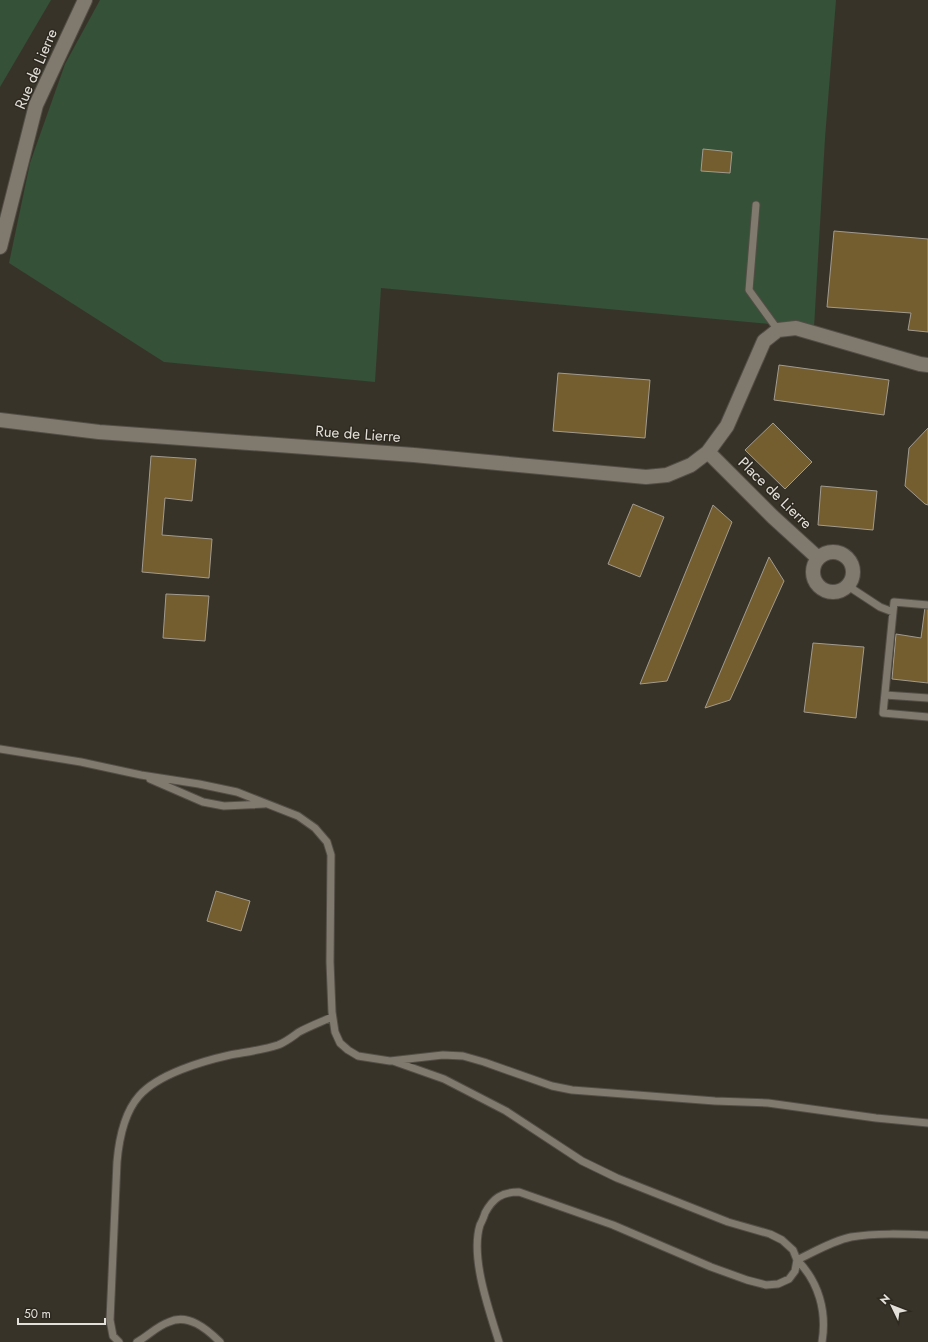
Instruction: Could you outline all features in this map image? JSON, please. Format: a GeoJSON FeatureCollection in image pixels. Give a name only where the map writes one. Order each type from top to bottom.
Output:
{"type":"FeatureCollection","features":[{"type":"Feature","properties":{"kind":"street","name":"Rue de Lierre"},"geometry":{"type":"LineString","coordinates":[[0,247],[36,105],[85,0]]}},
{"type":"Feature","properties":{"kind":"street"},"geometry":{"type":"LineString","coordinates":[[708,452],[726,426],[764,341],[778,330],[796,328],[920,364],[928,364]]}},
{"type":"Feature","properties":{"kind":"street","name":"Rue de Lierre"},"geometry":{"type":"LineString","coordinates":[[0,420],[99,432],[414,455],[646,477],[667,475],[691,464],[708,452]]}},
{"type":"Feature","properties":{"kind":"street","name":"Place de Lierre"},"geometry":{"type":"LineString","coordinates":[[708,452],[773,517],[818,558]]}},
{"type":"Feature","properties":{"kind":"street"},"geometry":{"type":"LineString","coordinates":[[830,552],[836,552],[843,554],[848,558],[852,564],[853,577],[848,586],[840,591],[827,592],[816,584],[813,571],[818,558],[830,552]]}},
{"type":"Feature","properties":{"kind":"lane"},"geometry":{"type":"LineString","coordinates":[[756,205],[749,290],[778,330]]}},
{"type":"Feature","properties":{"kind":"lane"},"geometry":{"type":"LineString","coordinates":[[848,586],[880,607],[892,612]]}},
{"type":"Feature","properties":{"kind":"lane"},"geometry":{"type":"LineString","coordinates":[[928,605],[894,602],[883,713],[928,717]]}},
{"type":"Feature","properties":{"kind":"lane"},"geometry":{"type":"LineString","coordinates":[[885,695],[928,698]]}},
{"type":"Feature","properties":{"kind":"lane"},"geometry":{"type":"LineString","coordinates":[[0,749],[81,762],[141,775],[238,792],[298,816],[315,828],[327,842],[331,855],[330,962],[332,1017],[335,1032],[340,1043],[358,1056],[390,1061],[444,1079],[506,1111],[582,1161],[617,1178],[721,1219],[770,1234],[782,1240],[793,1250],[797,1260],[811,1277],[822,1302],[822,1342]]}},
{"type":"Feature","properties":{"kind":"lane"},"geometry":{"type":"LineString","coordinates":[[141,775],[203,802],[224,806],[268,804]]}},
{"type":"Feature","properties":{"kind":"lane"},"geometry":{"type":"LineString","coordinates":[[119,1342],[113,1336],[110,1320],[117,1162],[119,1140],[132,1106],[139,1096],[151,1086],[166,1077],[184,1069],[223,1057],[278,1045],[304,1030],[332,1017]]}},
{"type":"Feature","properties":{"kind":"lane"},"geometry":{"type":"LineString","coordinates":[[390,1061],[443,1055],[463,1056],[552,1086],[572,1090],[715,1101],[768,1103],[876,1118],[928,1123]]}},
{"type":"Feature","properties":{"kind":"lane"},"geometry":{"type":"LineString","coordinates":[[498,1342],[479,1268],[478,1243],[480,1225],[489,1207],[498,1197],[508,1192],[519,1192],[613,1225],[711,1267],[766,1285],[778,1284],[789,1279],[795,1271],[797,1260]]}},
{"type":"Feature","properties":{"kind":"lane"},"geometry":{"type":"LineString","coordinates":[[797,1260],[817,1250],[850,1237],[871,1235],[928,1235]]}},
{"type":"Feature","properties":{"kind":"lane"},"geometry":{"type":"LineString","coordinates":[[137,1342],[159,1327],[175,1320],[193,1322],[207,1329],[220,1342]]}},
{"type":"Feature","properties":{"kind":"green space"},"geometry":{"type":"Polygon","coordinates":[[[0,0],[51,0],[0,87],[0,0]]]}},
{"type":"Feature","properties":{"kind":"green space"},"geometry":{"type":"Polygon","coordinates":[[[100,0],[836,0],[825,138],[814,328],[381,288],[375,382],[164,362],[9,263],[30,163],[65,64],[100,0]]]}},
{"type":"Feature","properties":{"kind":"building"},"geometry":{"type":"Polygon","coordinates":[[[703,149],[732,152],[730,173],[701,171],[703,149]]]}},
{"type":"Feature","properties":{"kind":"building"},"geometry":{"type":"Polygon","coordinates":[[[834,231],[928,239],[928,332],[908,330],[911,313],[827,307],[834,231]]]}},
{"type":"Feature","properties":{"kind":"building"},"geometry":{"type":"Polygon","coordinates":[[[779,365],[889,380],[884,415],[774,400],[779,365]]]}},
{"type":"Feature","properties":{"kind":"building"},"geometry":{"type":"Polygon","coordinates":[[[558,373],[650,380],[645,438],[553,431],[558,373]]]}},
{"type":"Feature","properties":{"kind":"building"},"geometry":{"type":"Polygon","coordinates":[[[773,423],[812,462],[785,489],[745,450],[773,423]]]}},
{"type":"Feature","properties":{"kind":"building"},"geometry":{"type":"Polygon","coordinates":[[[928,428],[928,505],[905,486],[909,448],[928,428]]]}},
{"type":"Feature","properties":{"kind":"building"},"geometry":{"type":"Polygon","coordinates":[[[151,456],[196,459],[192,501],[165,498],[162,535],[212,539],[209,578],[142,572],[151,456]]]}},
{"type":"Feature","properties":{"kind":"building"},"geometry":{"type":"Polygon","coordinates":[[[821,486],[877,491],[873,530],[818,525],[821,486]]]}},
{"type":"Feature","properties":{"kind":"building"},"geometry":{"type":"Polygon","coordinates":[[[633,504],[664,517],[640,577],[608,564],[633,504]]]}},
{"type":"Feature","properties":{"kind":"building"},"geometry":{"type":"Polygon","coordinates":[[[713,505],[732,522],[667,681],[640,684],[713,505]]]}},
{"type":"Feature","properties":{"kind":"building"},"geometry":{"type":"Polygon","coordinates":[[[769,557],[784,581],[730,700],[705,708],[769,557]]]}},
{"type":"Feature","properties":{"kind":"building"},"geometry":{"type":"Polygon","coordinates":[[[166,594],[209,596],[205,641],[163,638],[166,594]]]}},
{"type":"Feature","properties":{"kind":"building"},"geometry":{"type":"Polygon","coordinates":[[[925,607],[928,608],[928,683],[892,679],[896,634],[921,638],[925,607]]]}},
{"type":"Feature","properties":{"kind":"building"},"geometry":{"type":"Polygon","coordinates":[[[813,643],[864,647],[856,718],[804,712],[813,643]]]}},
{"type":"Feature","properties":{"kind":"building"},"geometry":{"type":"Polygon","coordinates":[[[216,891],[250,901],[241,931],[207,921],[216,891]]]}}]}
